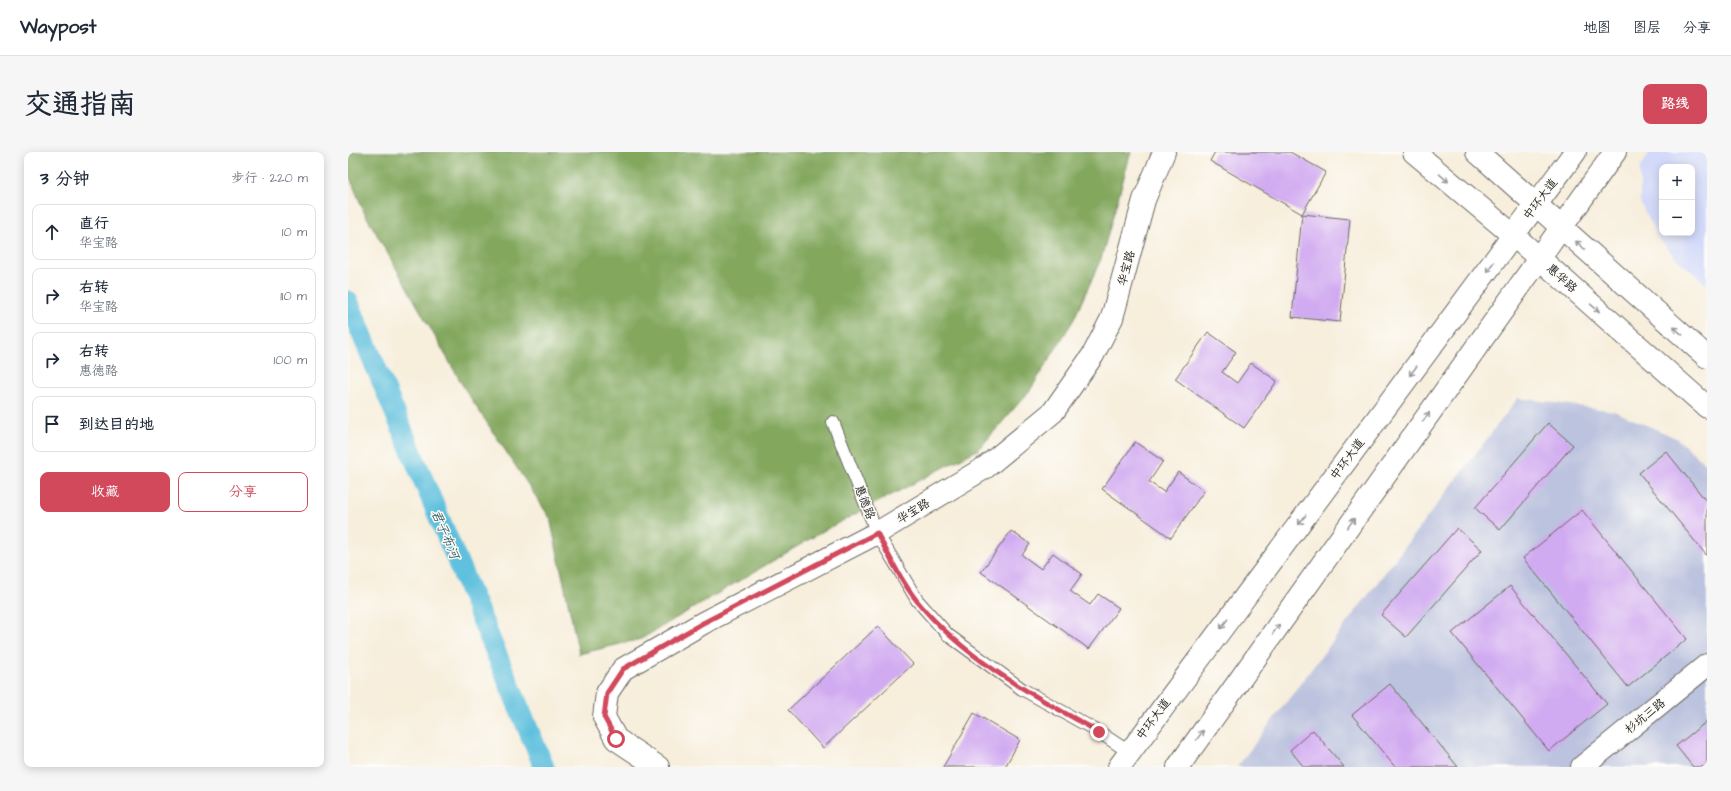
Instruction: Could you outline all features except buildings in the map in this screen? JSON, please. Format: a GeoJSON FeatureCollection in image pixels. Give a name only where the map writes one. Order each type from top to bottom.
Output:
{"type":"FeatureCollection","features":[{"type":"Feature","properties":{"kind":"street","name":"华宝路"},"geometry":{"type":"LineString","coordinates":[[658,767],[616,739],[604,717],[607,693],[623,669],[703,623],[877,533],[986,467],[1053,412],[1093,355],[1112,318],[1144,200],[1164,152]]}},
{"type":"Feature","properties":{"kind":"street","name":"惠华路"},"geometry":{"type":"LineString","coordinates":[[1414,152],[1513,235],[1707,407]]}},
{"type":"Feature","properties":{"kind":"street"},"geometry":{"type":"LineString","coordinates":[[1477,152],[1707,357]]}},
{"type":"Feature","properties":{"kind":"street","name":"中环大道"},"geometry":{"type":"LineString","coordinates":[[1124,760],[1575,152]]}},
{"type":"Feature","properties":{"kind":"street"},"geometry":{"type":"LineString","coordinates":[[1178,767],[1615,152]]}},
{"type":"Feature","properties":{"kind":"street","name":"杉坑三路"},"geometry":{"type":"LineString","coordinates":[[1582,767],[1707,665]]}},
{"type":"Feature","properties":{"kind":"lane","name":"惠德路"},"geometry":{"type":"LineString","coordinates":[[833,422],[877,533],[916,600],[948,635],[1022,689],[1099,732],[1124,760]]}},
{"type":"Feature","properties":{"kind":"shaded area"},"geometry":{"type":"Polygon","coordinates":[[[1650,152],[1707,152],[1707,285],[1677,259],[1658,238],[1640,202],[1640,168],[1650,152]]]}},
{"type":"Feature","properties":{"kind":"shaded area"},"geometry":{"type":"Polygon","coordinates":[[[1518,398],[1614,411],[1676,438],[1707,465],[1707,767],[1237,767],[1518,398]]]}},
{"type":"Feature","properties":{"kind":"green space"},"geometry":{"type":"Polygon","coordinates":[[[348,152],[1131,152],[1101,259],[1074,319],[1031,389],[979,449],[825,530],[641,639],[579,654],[550,518],[466,391],[364,212],[348,173],[348,152]]]}},
{"type":"Feature","properties":{"kind":"waterway","name":"君子布河"},"geometry":{"type":"LineString","coordinates":[[348,301],[544,767]]}},
{"type":"Feature","properties":{"kind":"route"},"geometry":{"type":"LineString","coordinates":[[616,739],[604,717],[607,693],[623,669],[703,623],[877,533],[916,600],[948,635],[1022,689],[1099,732]]}}]}
